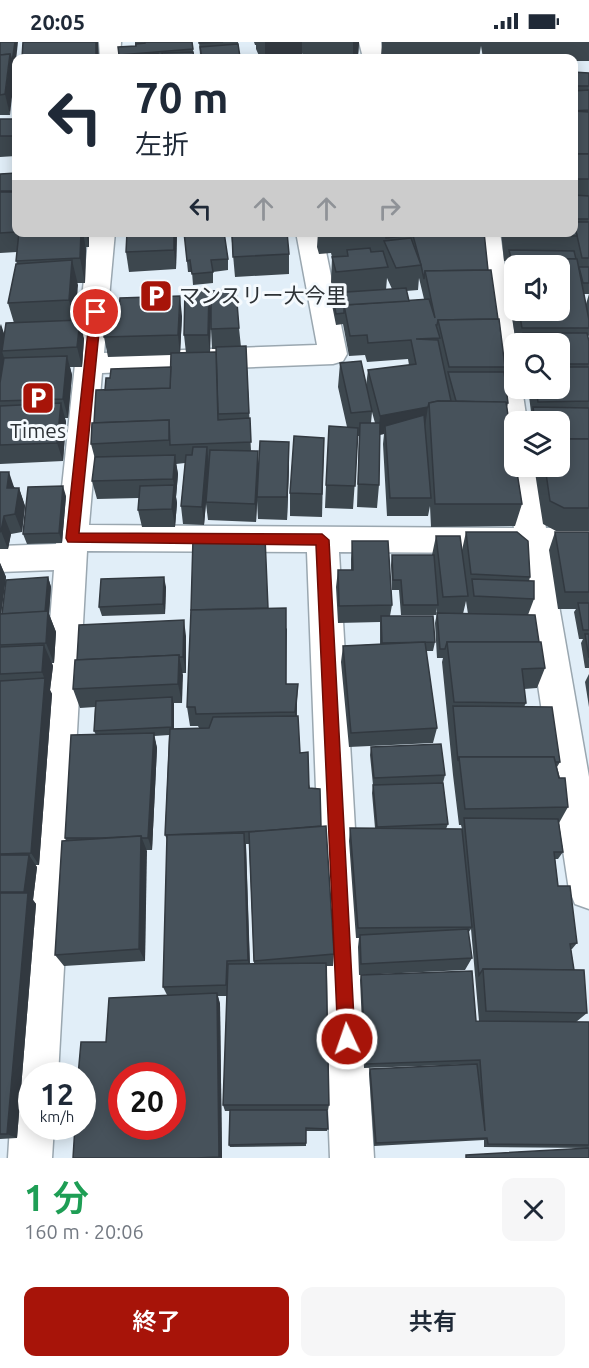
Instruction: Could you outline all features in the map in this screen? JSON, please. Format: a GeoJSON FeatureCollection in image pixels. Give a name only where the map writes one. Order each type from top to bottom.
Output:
{"type":"FeatureCollection","features":[{"type":"Feature","properties":{"kind":"street"},"geometry":{"type":"LineString","coordinates":[[37,1062],[85,342],[101,237]]}},
{"type":"Feature","properties":{"kind":"street"},"geometry":{"type":"LineString","coordinates":[[85,342],[333,354],[310,237]]}},
{"type":"Feature","properties":{"kind":"street"},"geometry":{"type":"LineString","coordinates":[[488,237],[511,411]]}},
{"type":"Feature","properties":{"kind":"street"},"geometry":{"type":"LineString","coordinates":[[522,477],[589,890]]}},
{"type":"Feature","properties":{"kind":"street"},"geometry":{"type":"LineString","coordinates":[[322,540],[352,1158]]}},
{"type":"Feature","properties":{"kind":"street"},"geometry":{"type":"LineString","coordinates":[[0,559],[72,547],[322,540],[589,541]]}},
{"type":"Feature","properties":{"kind":"street"},"geometry":{"type":"LineString","coordinates":[[30,1158],[31,1140]]}},
{"type":"Feature","properties":{"kind":"building"},"geometry":{"type":"Polygon","coordinates":[[[0,42],[15,42],[12,62],[10,54],[0,55],[0,42]]]}},
{"type":"Feature","properties":{"kind":"building"},"geometry":{"type":"Polygon","coordinates":[[[23,42],[96,42],[96,54],[22,54],[23,42]]]}},
{"type":"Feature","properties":{"kind":"building"},"geometry":{"type":"Polygon","coordinates":[[[192,42],[193,49],[119,54],[118,47],[145,43],[192,42]]]}},
{"type":"Feature","properties":{"kind":"building"},"geometry":{"type":"Polygon","coordinates":[[[238,44],[240,54],[201,54],[200,47],[238,44]]]}},
{"type":"Feature","properties":{"kind":"building"},"geometry":{"type":"Polygon","coordinates":[[[193,52],[193,54],[162,54],[193,52]]]}},
{"type":"Feature","properties":{"kind":"building"},"geometry":{"type":"Polygon","coordinates":[[[10,54],[5,94],[0,95],[0,55],[10,54]]]}},
{"type":"Feature","properties":{"kind":"building"},"geometry":{"type":"Polygon","coordinates":[[[578,72],[589,73],[589,86],[578,86],[578,72]]]}},
{"type":"Feature","properties":{"kind":"building"},"geometry":{"type":"Polygon","coordinates":[[[589,90],[589,110],[578,111],[578,91],[589,90]]]}},
{"type":"Feature","properties":{"kind":"building"},"geometry":{"type":"Polygon","coordinates":[[[578,111],[589,112],[589,154],[578,154],[578,111]]]}},
{"type":"Feature","properties":{"kind":"building"},"geometry":{"type":"Polygon","coordinates":[[[0,119],[12,119],[12,136],[0,136],[0,119]]]}},
{"type":"Feature","properties":{"kind":"building"},"geometry":{"type":"Polygon","coordinates":[[[578,154],[589,154],[589,179],[578,179],[578,154]]]}},
{"type":"Feature","properties":{"kind":"building"},"geometry":{"type":"Polygon","coordinates":[[[12,173],[12,191],[0,191],[0,174],[12,173]]]}},
{"type":"Feature","properties":{"kind":"building"},"geometry":{"type":"Polygon","coordinates":[[[0,192],[12,192],[12,232],[0,233],[0,192]]]}},
{"type":"Feature","properties":{"kind":"building"},"geometry":{"type":"Polygon","coordinates":[[[578,195],[589,196],[589,219],[578,219],[578,195]]]}},
{"type":"Feature","properties":{"kind":"building"},"geometry":{"type":"Polygon","coordinates":[[[578,222],[589,222],[589,258],[582,258],[577,237],[578,222]]]}},
{"type":"Feature","properties":{"kind":"building"},"geometry":{"type":"Polygon","coordinates":[[[18,237],[81,237],[80,258],[16,261],[18,237]]]}},
{"type":"Feature","properties":{"kind":"building"},"geometry":{"type":"Polygon","coordinates":[[[127,237],[174,237],[174,250],[126,252],[127,237]]]}},
{"type":"Feature","properties":{"kind":"building"},"geometry":{"type":"Polygon","coordinates":[[[185,237],[225,237],[228,259],[211,260],[213,272],[192,274],[190,260],[187,261],[185,237]]]}},
{"type":"Feature","properties":{"kind":"building"},"geometry":{"type":"Polygon","coordinates":[[[232,237],[287,237],[289,254],[233,257],[232,237]]]}},
{"type":"Feature","properties":{"kind":"building"},"geometry":{"type":"Polygon","coordinates":[[[413,237],[485,237],[488,270],[425,271],[424,279],[413,237]]]}},
{"type":"Feature","properties":{"kind":"building"},"geometry":{"type":"Polygon","coordinates":[[[411,238],[421,265],[396,268],[384,241],[411,238]]]}},
{"type":"Feature","properties":{"kind":"building"},"geometry":{"type":"Polygon","coordinates":[[[370,248],[371,252],[383,251],[388,267],[336,272],[332,257],[348,256],[347,250],[370,248]]]}},
{"type":"Feature","properties":{"kind":"building"},"geometry":{"type":"Polygon","coordinates":[[[509,250],[574,251],[576,259],[570,259],[570,255],[510,255],[509,250]]]}},
{"type":"Feature","properties":{"kind":"building"},"geometry":{"type":"Polygon","coordinates":[[[570,259],[577,259],[589,328],[522,328],[521,321],[570,321],[570,259]]]}},
{"type":"Feature","properties":{"kind":"building"},"geometry":{"type":"Polygon","coordinates":[[[72,260],[69,300],[8,303],[16,264],[72,260]]]}},
{"type":"Feature","properties":{"kind":"building"},"geometry":{"type":"Polygon","coordinates":[[[579,267],[589,267],[589,283],[583,283],[579,267]]]}},
{"type":"Feature","properties":{"kind":"building"},"geometry":{"type":"Polygon","coordinates":[[[491,270],[498,319],[438,320],[436,325],[440,338],[416,339],[438,340],[451,401],[438,401],[429,403],[428,407],[380,416],[368,370],[416,364],[411,340],[368,343],[367,335],[350,336],[344,305],[429,299],[435,318],[425,271],[491,270]]]}},
{"type":"Feature","properties":{"kind":"building"},"geometry":{"type":"Polygon","coordinates":[[[406,288],[409,301],[344,305],[344,313],[336,314],[332,293],[406,288]]]}},
{"type":"Feature","properties":{"kind":"building"},"geometry":{"type":"Polygon","coordinates":[[[209,290],[208,335],[184,335],[185,291],[209,290]]]}},
{"type":"Feature","properties":{"kind":"building"},"geometry":{"type":"Polygon","coordinates":[[[236,290],[239,328],[211,329],[211,291],[236,290]]]}},
{"type":"Feature","properties":{"kind":"building"},"geometry":{"type":"Polygon","coordinates":[[[180,296],[178,335],[104,337],[105,320],[118,320],[120,298],[180,296]]]}},
{"type":"Feature","properties":{"kind":"building"},"geometry":{"type":"Polygon","coordinates":[[[499,319],[504,367],[449,367],[438,320],[499,319]]]}},
{"type":"Feature","properties":{"kind":"building"},"geometry":{"type":"Polygon","coordinates":[[[80,320],[77,347],[2,351],[6,323],[80,320]]]}},
{"type":"Feature","properties":{"kind":"building"},"geometry":{"type":"Polygon","coordinates":[[[570,333],[587,333],[589,364],[570,364],[570,333]]]}},
{"type":"Feature","properties":{"kind":"building"},"geometry":{"type":"Polygon","coordinates":[[[246,346],[249,413],[218,414],[216,347],[246,346]]]}},
{"type":"Feature","properties":{"kind":"building"},"geometry":{"type":"Polygon","coordinates":[[[216,352],[218,420],[250,418],[251,442],[170,445],[169,420],[94,423],[96,390],[170,388],[171,353],[216,352]]]}},
{"type":"Feature","properties":{"kind":"building"},"geometry":{"type":"Polygon","coordinates":[[[67,356],[63,399],[0,401],[4,358],[67,356]]]}},
{"type":"Feature","properties":{"kind":"building"},"geometry":{"type":"Polygon","coordinates":[[[361,361],[372,411],[351,413],[340,363],[361,361]]]}},
{"type":"Feature","properties":{"kind":"building"},"geometry":{"type":"Polygon","coordinates":[[[171,367],[170,388],[105,390],[106,378],[110,378],[111,369],[171,367]]]}},
{"type":"Feature","properties":{"kind":"building"},"geometry":{"type":"Polygon","coordinates":[[[570,367],[589,367],[589,401],[538,402],[538,399],[570,399],[570,367]]]}},
{"type":"Feature","properties":{"kind":"building"},"geometry":{"type":"Polygon","coordinates":[[[448,372],[504,372],[504,399],[507,399],[508,403],[456,401],[448,372]]]}},
{"type":"Feature","properties":{"kind":"building"},"geometry":{"type":"Polygon","coordinates":[[[438,401],[506,402],[504,477],[518,477],[522,504],[435,504],[429,403],[438,401]]]}},
{"type":"Feature","properties":{"kind":"building"},"geometry":{"type":"Polygon","coordinates":[[[61,403],[57,443],[0,445],[0,406],[61,403]]]}},
{"type":"Feature","properties":{"kind":"building"},"geometry":{"type":"Polygon","coordinates":[[[533,407],[589,408],[589,439],[570,439],[570,411],[534,411],[533,407]]]}},
{"type":"Feature","properties":{"kind":"building"},"geometry":{"type":"Polygon","coordinates":[[[424,415],[431,498],[390,498],[385,426],[424,415]]]}},
{"type":"Feature","properties":{"kind":"building"},"geometry":{"type":"Polygon","coordinates":[[[169,420],[169,440],[91,444],[92,423],[169,420]]]}},
{"type":"Feature","properties":{"kind":"building"},"geometry":{"type":"Polygon","coordinates":[[[360,423],[380,423],[379,485],[358,484],[360,423]]]}},
{"type":"Feature","properties":{"kind":"building"},"geometry":{"type":"Polygon","coordinates":[[[329,426],[358,428],[355,486],[326,485],[329,426]]]}},
{"type":"Feature","properties":{"kind":"building"},"geometry":{"type":"Polygon","coordinates":[[[294,436],[324,438],[322,494],[290,493],[294,436]]]}},
{"type":"Feature","properties":{"kind":"building"},"geometry":{"type":"Polygon","coordinates":[[[570,439],[589,439],[589,508],[564,508],[550,501],[547,477],[570,477],[570,439]]]}},
{"type":"Feature","properties":{"kind":"building"},"geometry":{"type":"Polygon","coordinates":[[[260,441],[289,442],[287,497],[257,497],[260,441]]]}},
{"type":"Feature","properties":{"kind":"building"},"geometry":{"type":"Polygon","coordinates":[[[193,447],[207,447],[202,507],[181,506],[186,455],[192,455],[193,447]]]}},
{"type":"Feature","properties":{"kind":"building"},"geometry":{"type":"Polygon","coordinates":[[[210,450],[258,451],[255,504],[206,502],[210,450]]]}},
{"type":"Feature","properties":{"kind":"building"},"geometry":{"type":"Polygon","coordinates":[[[175,455],[173,479],[92,481],[95,457],[175,455]]]}},
{"type":"Feature","properties":{"kind":"building"},"geometry":{"type":"Polygon","coordinates":[[[0,472],[9,472],[7,488],[19,488],[15,514],[4,516],[0,532],[0,472]]]}},
{"type":"Feature","properties":{"kind":"building"},"geometry":{"type":"Polygon","coordinates":[[[174,485],[172,509],[138,510],[140,486],[174,485]]]}},
{"type":"Feature","properties":{"kind":"building"},"geometry":{"type":"Polygon","coordinates":[[[63,486],[59,533],[23,534],[28,487],[63,486]]]}},
{"type":"Feature","properties":{"kind":"building"},"geometry":{"type":"Polygon","coordinates":[[[466,532],[517,532],[528,541],[530,577],[471,574],[466,532]]]}},
{"type":"Feature","properties":{"kind":"building"},"geometry":{"type":"Polygon","coordinates":[[[555,532],[589,532],[589,592],[565,592],[555,532]]]}},
{"type":"Feature","properties":{"kind":"building"},"geometry":{"type":"Polygon","coordinates":[[[436,536],[460,536],[468,596],[443,597],[436,536]]]}},
{"type":"Feature","properties":{"kind":"building"},"geometry":{"type":"Polygon","coordinates":[[[265,537],[268,608],[191,610],[193,538],[265,537]]]}},
{"type":"Feature","properties":{"kind":"building"},"geometry":{"type":"Polygon","coordinates":[[[352,541],[388,541],[392,605],[339,606],[338,570],[353,570],[352,541]]]}},
{"type":"Feature","properties":{"kind":"building"},"geometry":{"type":"Polygon","coordinates":[[[392,555],[434,555],[438,605],[403,605],[401,580],[393,580],[392,555]]]}},
{"type":"Feature","properties":{"kind":"building"},"geometry":{"type":"Polygon","coordinates":[[[48,577],[45,612],[2,614],[6,580],[48,577]]]}},
{"type":"Feature","properties":{"kind":"building"},"geometry":{"type":"Polygon","coordinates":[[[164,577],[163,604],[99,607],[101,579],[164,577]]]}},
{"type":"Feature","properties":{"kind":"building"},"geometry":{"type":"Polygon","coordinates":[[[472,579],[534,581],[534,599],[474,596],[472,579]]]}},
{"type":"Feature","properties":{"kind":"building"},"geometry":{"type":"Polygon","coordinates":[[[578,603],[589,603],[589,630],[583,630],[578,603]]]}},
{"type":"Feature","properties":{"kind":"building"},"geometry":{"type":"Polygon","coordinates":[[[286,608],[286,684],[298,684],[295,712],[196,714],[195,707],[187,707],[191,610],[286,608]]]}},
{"type":"Feature","properties":{"kind":"building"},"geometry":{"type":"Polygon","coordinates":[[[48,611],[46,643],[0,645],[0,614],[48,611]]]}},
{"type":"Feature","properties":{"kind":"building"},"geometry":{"type":"Polygon","coordinates":[[[437,613],[535,615],[539,642],[447,642],[445,649],[440,649],[437,613]]]}},
{"type":"Feature","properties":{"kind":"building"},"geometry":{"type":"Polygon","coordinates":[[[381,616],[433,616],[435,642],[382,643],[381,616]]]}},
{"type":"Feature","properties":{"kind":"building"},"geometry":{"type":"Polygon","coordinates":[[[184,620],[183,657],[179,655],[77,660],[79,625],[184,620]]]}},
{"type":"Feature","properties":{"kind":"building"},"geometry":{"type":"Polygon","coordinates":[[[585,634],[589,634],[589,658],[585,634]]]}},
{"type":"Feature","properties":{"kind":"building"},"geometry":{"type":"Polygon","coordinates":[[[425,642],[437,728],[351,733],[343,646],[425,642]]]}},
{"type":"Feature","properties":{"kind":"building"},"geometry":{"type":"Polygon","coordinates":[[[447,642],[541,642],[545,668],[522,669],[526,703],[454,702],[447,642]]]}},
{"type":"Feature","properties":{"kind":"building"},"geometry":{"type":"Polygon","coordinates":[[[44,645],[42,672],[0,674],[0,647],[44,645]]]}},
{"type":"Feature","properties":{"kind":"building"},"geometry":{"type":"Polygon","coordinates":[[[179,655],[178,684],[73,689],[75,660],[179,655]]]}},
{"type":"Feature","properties":{"kind":"building"},"geometry":{"type":"Polygon","coordinates":[[[45,678],[31,853],[0,854],[0,681],[45,678]]]}},
{"type":"Feature","properties":{"kind":"building"},"geometry":{"type":"Polygon","coordinates":[[[172,697],[172,727],[94,731],[96,701],[172,697]]]}},
{"type":"Feature","properties":{"kind":"building"},"geometry":{"type":"Polygon","coordinates":[[[453,706],[552,707],[560,762],[555,762],[554,757],[459,757],[458,761],[453,706]]]}},
{"type":"Feature","properties":{"kind":"building"},"geometry":{"type":"Polygon","coordinates":[[[298,716],[300,753],[308,752],[309,788],[320,789],[321,826],[165,835],[170,729],[209,728],[213,717],[298,716]]]}},
{"type":"Feature","properties":{"kind":"building"},"geometry":{"type":"Polygon","coordinates":[[[154,733],[148,838],[141,836],[65,838],[71,735],[154,733]]]}},
{"type":"Feature","properties":{"kind":"building"},"geometry":{"type":"Polygon","coordinates":[[[441,744],[445,775],[374,778],[371,747],[441,744]]]}},
{"type":"Feature","properties":{"kind":"building"},"geometry":{"type":"Polygon","coordinates":[[[459,757],[554,757],[559,778],[565,778],[568,807],[465,809],[459,757]]]}},
{"type":"Feature","properties":{"kind":"building"},"geometry":{"type":"Polygon","coordinates":[[[443,783],[448,824],[377,827],[373,785],[443,783]]]}},
{"type":"Feature","properties":{"kind":"building"},"geometry":{"type":"Polygon","coordinates":[[[464,818],[558,819],[563,852],[554,852],[558,886],[570,886],[577,943],[570,944],[574,970],[483,969],[479,975],[464,818]]]}},
{"type":"Feature","properties":{"kind":"building"},"geometry":{"type":"Polygon","coordinates":[[[326,826],[334,954],[254,961],[249,832],[326,826]]]}},
{"type":"Feature","properties":{"kind":"building"},"geometry":{"type":"Polygon","coordinates":[[[350,828],[462,829],[472,927],[358,928],[350,828]]]}},
{"type":"Feature","properties":{"kind":"building"},"geometry":{"type":"Polygon","coordinates":[[[244,833],[248,960],[227,961],[226,985],[163,987],[167,835],[244,833]]]}},
{"type":"Feature","properties":{"kind":"building"},"geometry":{"type":"Polygon","coordinates":[[[141,836],[139,949],[55,955],[62,841],[141,836]]]}},
{"type":"Feature","properties":{"kind":"building"},"geometry":{"type":"Polygon","coordinates":[[[0,855],[29,855],[24,892],[0,892],[0,855]]]}},
{"type":"Feature","properties":{"kind":"building"},"geometry":{"type":"Polygon","coordinates":[[[0,893],[28,893],[7,1134],[0,1134],[0,893]]]}},
{"type":"Feature","properties":{"kind":"building"},"geometry":{"type":"Polygon","coordinates":[[[468,929],[472,958],[361,964],[360,935],[468,929]]]}},
{"type":"Feature","properties":{"kind":"building"},"geometry":{"type":"Polygon","coordinates":[[[326,963],[329,1105],[223,1105],[228,964],[326,963]]]}},
{"type":"Feature","properties":{"kind":"building"},"geometry":{"type":"Polygon","coordinates":[[[483,969],[584,970],[587,1013],[486,1011],[483,969]]]}},
{"type":"Feature","properties":{"kind":"building"},"geometry":{"type":"Polygon","coordinates":[[[472,971],[476,1021],[589,1022],[589,1145],[488,1144],[487,1138],[376,1143],[370,1069],[477,1064],[485,1131],[480,1060],[366,1064],[361,975],[472,971]]]}},
{"type":"Feature","properties":{"kind":"building"},"geometry":{"type":"Polygon","coordinates":[[[217,993],[219,1157],[73,1158],[74,1140],[96,1140],[96,1062],[79,1062],[81,1042],[106,1042],[109,998],[217,993]]]}},
{"type":"Feature","properties":{"kind":"building"},"geometry":{"type":"Polygon","coordinates":[[[230,1110],[327,1110],[328,1129],[306,1128],[306,1143],[229,1145],[230,1110]]]}},
{"type":"Feature","properties":{"kind":"building"},"geometry":{"type":"Polygon","coordinates":[[[589,1148],[589,1158],[466,1158],[466,1155],[589,1148]]]}},
{"type":"Feature","properties":{"kind":"place","name":"マンスリー大今里"},"geometry":{"type":"Point","coordinates":[156,296]}},
{"type":"Feature","properties":{"kind":"place","name":"Times"},"geometry":{"type":"Point","coordinates":[38,398]}},
{"type":"Feature","properties":{"kind":"route"},"geometry":{"type":"LineString","coordinates":[[96,312],[72,538],[322,540],[347,1039]]}}]}
